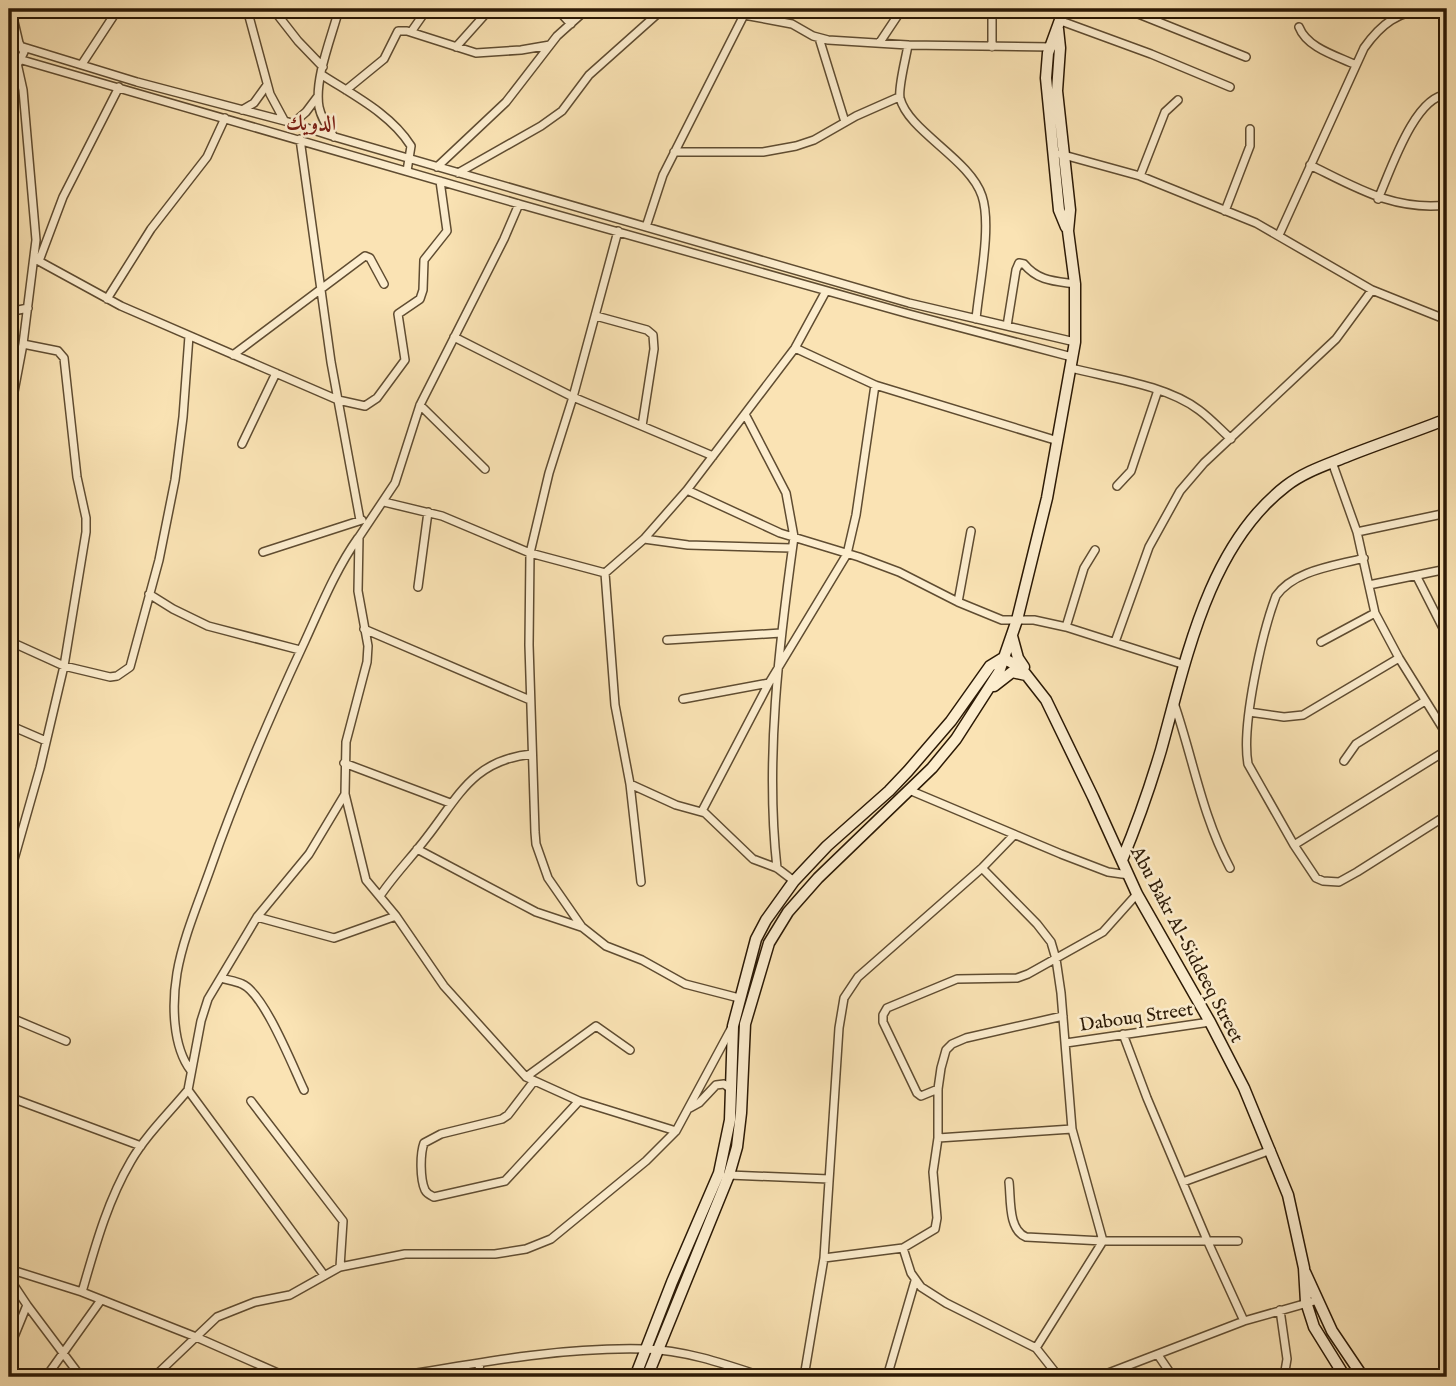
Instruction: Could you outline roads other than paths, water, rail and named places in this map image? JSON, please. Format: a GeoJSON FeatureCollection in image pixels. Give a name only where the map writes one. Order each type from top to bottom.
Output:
{"type":"FeatureCollection","features":[{"type":"Feature","properties":{"kind":"street"},"geometry":{"type":"LineString","coordinates":[[10,9],[21,45],[16,62],[22,78],[27,125],[37,260]]}},
{"type":"Feature","properties":{"kind":"street"},"geometry":{"type":"LineString","coordinates":[[82,64],[118,9]]}},
{"type":"Feature","properties":{"kind":"street"},"geometry":{"type":"LineString","coordinates":[[247,9],[274,104],[289,122]]}},
{"type":"Feature","properties":{"kind":"street"},"geometry":{"type":"LineString","coordinates":[[273,9],[323,71],[399,130],[410,144],[407,171]]}},
{"type":"Feature","properties":{"kind":"street"},"geometry":{"type":"LineString","coordinates":[[335,137],[321,115],[319,94],[339,9]]}},
{"type":"Feature","properties":{"kind":"street"},"geometry":{"type":"LineString","coordinates":[[411,32],[427,9]]}},
{"type":"Feature","properties":{"kind":"street"},"geometry":{"type":"LineString","coordinates":[[456,47],[490,9]]}},
{"type":"Feature","properties":{"kind":"street"},"geometry":{"type":"LineString","coordinates":[[557,9],[570,24]]}},
{"type":"Feature","properties":{"kind":"street"},"geometry":{"type":"LineString","coordinates":[[437,167],[506,102],[550,45],[587,9]]}},
{"type":"Feature","properties":{"kind":"street"},"geometry":{"type":"LineString","coordinates":[[458,173],[541,126],[562,111],[589,75],[663,9]]}},
{"type":"Feature","properties":{"kind":"street"},"geometry":{"type":"LineString","coordinates":[[726,9],[792,24],[819,38],[838,41],[1055,47]]}},
{"type":"Feature","properties":{"kind":"street"},"geometry":{"type":"LineString","coordinates":[[880,42],[902,9]]}},
{"type":"Feature","properties":{"kind":"street"},"geometry":{"type":"LineString","coordinates":[[992,9],[992,47]]}},
{"type":"Feature","properties":{"kind":"street"},"geometry":{"type":"LineString","coordinates":[[647,1377],[651,1350],[719,1174],[735,1120],[748,1011],[769,943],[788,912],[818,878],[909,790],[956,740],[999,672],[1017,620],[1038,542],[1075,342],[1075,284],[1068,231],[1070,210],[1058,154],[1055,47],[1064,9]]}},
{"type":"Feature","properties":{"kind":"street"},"geometry":{"type":"LineString","coordinates":[[1126,9],[1246,57]]}},
{"type":"Feature","properties":{"kind":"street"},"geometry":{"type":"LineString","coordinates":[[1279,234],[1356,65],[1374,34],[1385,23],[1411,10],[1428,9]]}},
{"type":"Feature","properties":{"kind":"street"},"geometry":{"type":"LineString","coordinates":[[1437,9],[1447,11]]}},
{"type":"Feature","properties":{"kind":"street"},"geometry":{"type":"LineString","coordinates":[[646,227],[663,175],[744,15]]}},
{"type":"Feature","properties":{"kind":"street"},"geometry":{"type":"LineString","coordinates":[[1059,25],[1151,54],[1230,87]]}},
{"type":"Feature","properties":{"kind":"street"},"geometry":{"type":"LineString","coordinates":[[1299,27],[1307,40],[1356,65]]}},
{"type":"Feature","properties":{"kind":"street"},"geometry":{"type":"LineString","coordinates":[[346,90],[384,59],[397,32],[411,32],[480,54],[550,45]]}},
{"type":"Feature","properties":{"kind":"street"},"geometry":{"type":"LineString","coordinates":[[819,38],[845,122]]}},
{"type":"Feature","properties":{"kind":"street"},"geometry":{"type":"LineString","coordinates":[[9,41],[799,272],[909,303],[1075,342]]}},
{"type":"Feature","properties":{"kind":"street"},"geometry":{"type":"LineString","coordinates":[[908,45],[900,96],[916,122],[971,175],[982,194],[986,225],[976,318]]}},
{"type":"Feature","properties":{"kind":"street"},"geometry":{"type":"LineString","coordinates":[[16,62],[119,87],[1071,363],[1158,390],[1197,408],[1231,439]]}},
{"type":"Feature","properties":{"kind":"street"},"geometry":{"type":"LineString","coordinates":[[241,110],[254,103],[268,84]]}},
{"type":"Feature","properties":{"kind":"street"},"geometry":{"type":"LineString","coordinates":[[9,418],[37,260],[68,186],[119,87]]}},
{"type":"Feature","properties":{"kind":"street"},"geometry":{"type":"LineString","coordinates":[[289,122],[306,112],[319,94]]}},
{"type":"Feature","properties":{"kind":"street"},"geometry":{"type":"LineString","coordinates":[[1378,199],[1410,127],[1429,101],[1440,95],[1447,95]]}},
{"type":"Feature","properties":{"kind":"street"},"geometry":{"type":"LineString","coordinates":[[674,152],[763,152],[796,146],[814,140],[900,96]]}},
{"type":"Feature","properties":{"kind":"street"},"geometry":{"type":"LineString","coordinates":[[1140,176],[1163,118],[1178,100]]}},
{"type":"Feature","properties":{"kind":"street"},"geometry":{"type":"LineString","coordinates":[[208,113],[212,102]]}},
{"type":"Feature","properties":{"kind":"street"},"geometry":{"type":"LineString","coordinates":[[107,299],[151,229],[207,157],[225,118]]}},
{"type":"Feature","properties":{"kind":"street"},"geometry":{"type":"LineString","coordinates":[[1225,211],[1250,146],[1250,129]]}},
{"type":"Feature","properties":{"kind":"street"},"geometry":{"type":"LineString","coordinates":[[300,139],[326,327],[360,520]]}},
{"type":"Feature","properties":{"kind":"street"},"geometry":{"type":"LineString","coordinates":[[1058,154],[1140,176],[1279,234],[1372,290],[1447,320]]}},
{"type":"Feature","properties":{"kind":"street"},"geometry":{"type":"LineString","coordinates":[[1311,165],[1378,199],[1419,207],[1447,205]]}},
{"type":"Feature","properties":{"kind":"street"},"geometry":{"type":"LineString","coordinates":[[37,260],[107,299],[233,355],[338,400],[360,406],[371,404],[405,359],[398,314],[420,299],[424,260],[447,232],[440,181]]}},
{"type":"Feature","properties":{"kind":"street"},"geometry":{"type":"LineString","coordinates":[[191,1071],[183,1061],[175,1031],[176,974],[241,783],[300,650],[343,562],[384,502],[400,471],[420,405],[519,204]]}},
{"type":"Feature","properties":{"kind":"street"},"geometry":{"type":"LineString","coordinates":[[618,231],[573,397],[549,473],[530,553],[530,700],[536,844],[554,888],[582,927],[606,946],[642,960],[685,984],[739,998]]}},
{"type":"Feature","properties":{"kind":"street"},"geometry":{"type":"LineString","coordinates":[[233,355],[365,256],[370,258],[384,284]]}},
{"type":"Feature","properties":{"kind":"street"},"geometry":{"type":"LineString","coordinates":[[1007,326],[1019,263],[1041,278],[1075,284]]}},
{"type":"Feature","properties":{"kind":"street"},"geometry":{"type":"LineString","coordinates":[[796,282],[799,272]]}},
{"type":"Feature","properties":{"kind":"street"},"geometry":{"type":"LineString","coordinates":[[1115,642],[1149,547],[1180,491],[1204,463],[1336,339],[1372,290]]}},
{"type":"Feature","properties":{"kind":"street"},"geometry":{"type":"LineString","coordinates":[[605,573],[644,539],[687,490],[795,348],[826,291]]}},
{"type":"Feature","properties":{"kind":"street"},"geometry":{"type":"LineString","coordinates":[[9,312],[28,308]]}},
{"type":"Feature","properties":{"kind":"street"},"geometry":{"type":"LineString","coordinates":[[596,316],[647,330],[654,338],[642,426]]}},
{"type":"Feature","properties":{"kind":"street"},"geometry":{"type":"LineString","coordinates":[[9,641],[64,666],[110,677],[117,676],[130,667],[137,650],[162,550],[179,458],[189,336]]}},
{"type":"Feature","properties":{"kind":"street"},"geometry":{"type":"LineString","coordinates":[[454,337],[573,397],[713,456]]}},
{"type":"Feature","properties":{"kind":"street"},"geometry":{"type":"LineString","coordinates":[[9,877],[64,666],[86,532],[64,358],[58,351],[23,344]]}},
{"type":"Feature","properties":{"kind":"street"},"geometry":{"type":"LineString","coordinates":[[795,348],[875,385],[1058,441]]}},
{"type":"Feature","properties":{"kind":"street"},"geometry":{"type":"LineString","coordinates":[[242,444],[276,373]]}},
{"type":"Feature","properties":{"kind":"street"},"geometry":{"type":"LineString","coordinates":[[702,811],[769,683],[847,554],[856,515],[875,385]]}},
{"type":"Feature","properties":{"kind":"street"},"geometry":{"type":"LineString","coordinates":[[1117,486],[1131,471],[1158,390]]}},
{"type":"Feature","properties":{"kind":"street"},"geometry":{"type":"LineString","coordinates":[[420,405],[485,469]]}},
{"type":"Feature","properties":{"kind":"street"},"geometry":{"type":"LineString","coordinates":[[745,414],[786,493],[793,537],[781,633],[775,719],[772,819],[777,869]]}},
{"type":"Feature","properties":{"kind":"street"},"geometry":{"type":"LineString","coordinates":[[1122,860],[1150,786],[1185,664],[1210,592],[1221,567],[1240,536],[1264,506],[1300,477],[1332,462],[1447,419]]}},
{"type":"Feature","properties":{"kind":"street"},"geometry":{"type":"LineString","coordinates":[[1332,462],[1357,531],[1375,613],[1399,658],[1447,735]]}},
{"type":"Feature","properties":{"kind":"street"},"geometry":{"type":"LineString","coordinates":[[687,490],[737,515],[793,537],[899,572],[958,602],[1002,620],[1034,620],[1066,627],[1185,664]]}},
{"type":"Feature","properties":{"kind":"street"},"geometry":{"type":"LineString","coordinates":[[384,502],[428,512],[530,553],[605,573]]}},
{"type":"Feature","properties":{"kind":"street"},"geometry":{"type":"LineString","coordinates":[[418,587],[428,512]]}},
{"type":"Feature","properties":{"kind":"street"},"geometry":{"type":"LineString","coordinates":[[1357,531],[1447,513]]}},
{"type":"Feature","properties":{"kind":"street"},"geometry":{"type":"LineString","coordinates":[[263,552],[373,517]]}},
{"type":"Feature","properties":{"kind":"street"},"geometry":{"type":"LineString","coordinates":[[958,602],[971,531]]}},
{"type":"Feature","properties":{"kind":"street"},"geometry":{"type":"LineString","coordinates":[[359,537],[358,591],[368,646],[367,662],[349,726],[344,763],[345,794],[363,874],[396,916],[444,986],[530,1079],[579,1101],[676,1131]]}},
{"type":"Feature","properties":{"kind":"street"},"geometry":{"type":"LineString","coordinates":[[644,539],[688,545],[792,548]]}},
{"type":"Feature","properties":{"kind":"street"},"geometry":{"type":"LineString","coordinates":[[1066,627],[1087,562],[1095,550]]}},
{"type":"Feature","properties":{"kind":"street"},"geometry":{"type":"LineString","coordinates":[[1364,558],[1299,577],[1280,590],[1273,603],[1249,712],[1246,752],[1248,764],[1316,878],[1332,883],[1339,882],[1447,815]]}},
{"type":"Feature","properties":{"kind":"street"},"geometry":{"type":"LineString","coordinates":[[1369,585],[1447,569]]}},
{"type":"Feature","properties":{"kind":"street"},"geometry":{"type":"LineString","coordinates":[[605,573],[615,705],[630,784],[641,882]]}},
{"type":"Feature","properties":{"kind":"street"},"geometry":{"type":"LineString","coordinates":[[1417,577],[1447,636]]}},
{"type":"Feature","properties":{"kind":"street"},"geometry":{"type":"LineString","coordinates":[[149,594],[208,626],[300,650]]}},
{"type":"Feature","properties":{"kind":"street"},"geometry":{"type":"LineString","coordinates":[[1321,642],[1375,613]]}},
{"type":"Feature","properties":{"kind":"street"},"geometry":{"type":"LineString","coordinates":[[364,629],[530,700]]}},
{"type":"Feature","properties":{"kind":"street"},"geometry":{"type":"LineString","coordinates":[[667,640],[781,633]]}},
{"type":"Feature","properties":{"kind":"street"},"geometry":{"type":"LineString","coordinates":[[1012,634],[1018,658],[1029,677]]}},
{"type":"Feature","properties":{"kind":"street"},"geometry":{"type":"LineString","coordinates":[[635,1377],[651,1350],[729,1175],[737,1147],[732,1090],[733,1026],[756,939],[794,881],[827,846],[890,791],[951,721],[990,666],[1003,658]]}},
{"type":"Feature","properties":{"kind":"street","name":"Abu Bakr Al-Siddeeq Street"},"geometry":{"type":"LineString","coordinates":[[1003,658],[1021,668],[1046,700],[1137,894],[1240,1080],[1288,1195],[1304,1268],[1306,1303],[1321,1340],[1345,1377]]}},
{"type":"Feature","properties":{"kind":"street"},"geometry":{"type":"LineString","coordinates":[[1249,712],[1284,717],[1303,715],[1399,658]]}},
{"type":"Feature","properties":{"kind":"street"},"geometry":{"type":"LineString","coordinates":[[981,702],[999,681],[1012,672],[1029,677]]}},
{"type":"Feature","properties":{"kind":"street"},"geometry":{"type":"LineString","coordinates":[[683,699],[769,683]]}},
{"type":"Feature","properties":{"kind":"street"},"geometry":{"type":"LineString","coordinates":[[1344,761],[1356,744],[1425,701]]}},
{"type":"Feature","properties":{"kind":"street"},"geometry":{"type":"LineString","coordinates":[[1174,702],[1186,736],[1209,824],[1230,868]]}},
{"type":"Feature","properties":{"kind":"street"},"geometry":{"type":"LineString","coordinates":[[9,725],[46,741]]}},
{"type":"Feature","properties":{"kind":"street"},"geometry":{"type":"LineString","coordinates":[[1294,845],[1447,750]]}},
{"type":"Feature","properties":{"kind":"street"},"geometry":{"type":"LineString","coordinates":[[380,896],[450,803],[478,774],[495,763],[519,755],[533,754]]}},
{"type":"Feature","properties":{"kind":"street"},"geometry":{"type":"LineString","coordinates":[[344,763],[450,803]]}},
{"type":"Feature","properties":{"kind":"street"},"geometry":{"type":"LineString","coordinates":[[630,784],[676,805],[702,811],[753,859],[777,869],[794,881]]}},
{"type":"Feature","properties":{"kind":"street"},"geometry":{"type":"LineString","coordinates":[[909,790],[1108,872],[1129,875]]}},
{"type":"Feature","properties":{"kind":"street"},"geometry":{"type":"LineString","coordinates":[[82,1292],[115,1192],[141,1146],[188,1090],[208,999],[257,917],[309,854],[345,794]]}},
{"type":"Feature","properties":{"kind":"street"},"geometry":{"type":"LineString","coordinates":[[804,1377],[824,1258],[839,1028],[844,999],[858,977],[982,868],[1014,835]]}},
{"type":"Feature","properties":{"kind":"street"},"geometry":{"type":"LineString","coordinates":[[417,849],[536,912],[582,927]]}},
{"type":"Feature","properties":{"kind":"street"},"geometry":{"type":"LineString","coordinates":[[982,868],[1044,931],[1051,942],[1056,959],[1066,1042],[1072,1129],[1103,1241],[1037,1348]]}},
{"type":"Feature","properties":{"kind":"street"},"geometry":{"type":"LineString","coordinates":[[938,1089],[921,1096],[917,1093],[883,1022],[884,1010],[892,1004],[957,979],[1022,976],[1104,932],[1137,894]]}},
{"type":"Feature","properties":{"kind":"street"},"geometry":{"type":"LineString","coordinates":[[257,917],[334,938],[396,916]]}},
{"type":"Feature","properties":{"kind":"street"},"geometry":{"type":"LineString","coordinates":[[747,971],[759,974]]}},
{"type":"Feature","properties":{"kind":"street"},"geometry":{"type":"LineString","coordinates":[[220,978],[243,984],[255,994],[304,1090]]}},
{"type":"Feature","properties":{"kind":"street"},"geometry":{"type":"LineString","coordinates":[[824,1258],[903,1248],[930,1234],[936,1227],[933,1172],[938,1138],[938,1089],[944,1056],[952,1044],[966,1038],[1063,1016]]}},
{"type":"Feature","properties":{"kind":"street"},"geometry":{"type":"LineString","coordinates":[[9,1017],[66,1041]]}},
{"type":"Feature","properties":{"kind":"street","name":"Dabouq Street"},"geometry":{"type":"LineString","coordinates":[[1066,1042],[1210,1022]]}},
{"type":"Feature","properties":{"kind":"street"},"geometry":{"type":"LineString","coordinates":[[579,1101],[505,1181],[434,1197],[429,1194],[424,1182],[421,1150],[424,1143],[441,1134],[502,1119],[512,1110],[530,1079],[596,1026],[630,1050]]}},
{"type":"Feature","properties":{"kind":"street"},"geometry":{"type":"LineString","coordinates":[[154,1377],[224,1313],[254,1302],[290,1295],[340,1267],[405,1254],[495,1254],[526,1249],[551,1239],[646,1161],[676,1131],[733,1026]]}},
{"type":"Feature","properties":{"kind":"street"},"geometry":{"type":"LineString","coordinates":[[1123,1034],[1206,1240],[1244,1321]]}},
{"type":"Feature","properties":{"kind":"street"},"geometry":{"type":"LineString","coordinates":[[690,1108],[699,1103],[716,1085],[724,1084],[732,1090]]}},
{"type":"Feature","properties":{"kind":"street"},"geometry":{"type":"LineString","coordinates":[[188,1090],[324,1275]]}},
{"type":"Feature","properties":{"kind":"street"},"geometry":{"type":"LineString","coordinates":[[9,1097],[141,1146]]}},
{"type":"Feature","properties":{"kind":"street"},"geometry":{"type":"LineString","coordinates":[[251,1101],[343,1221],[340,1267]]}},
{"type":"Feature","properties":{"kind":"street"},"geometry":{"type":"LineString","coordinates":[[938,1138],[1072,1129]]}},
{"type":"Feature","properties":{"kind":"street"},"geometry":{"type":"LineString","coordinates":[[1183,1182],[1271,1150]]}},
{"type":"Feature","properties":{"kind":"street"},"geometry":{"type":"LineString","coordinates":[[729,1175],[829,1179]]}},
{"type":"Feature","properties":{"kind":"street"},"geometry":{"type":"LineString","coordinates":[[1009,1182],[1014,1227],[1022,1236],[1103,1241],[1238,1241]]}},
{"type":"Feature","properties":{"kind":"street"},"geometry":{"type":"LineString","coordinates":[[903,1248],[906,1264],[915,1281],[946,1303],[1037,1348],[1059,1377]]}},
{"type":"Feature","properties":{"kind":"street","name":"Abu Bakr Al-Siddeeq Street"},"geometry":{"type":"LineString","coordinates":[[1304,1268],[1332,1331],[1363,1377]]}},
{"type":"Feature","properties":{"kind":"street"},"geometry":{"type":"LineString","coordinates":[[9,1269],[82,1292],[197,1337],[287,1377]]}},
{"type":"Feature","properties":{"kind":"street"},"geometry":{"type":"LineString","coordinates":[[9,1279],[81,1377]]}},
{"type":"Feature","properties":{"kind":"street"},"geometry":{"type":"LineString","coordinates":[[887,1377],[915,1281]]}},
{"type":"Feature","properties":{"kind":"street"},"geometry":{"type":"LineString","coordinates":[[46,1377],[101,1300]]}},
{"type":"Feature","properties":{"kind":"street"},"geometry":{"type":"LineString","coordinates":[[1098,1377],[1244,1321],[1318,1300]]}},
{"type":"Feature","properties":{"kind":"street"},"geometry":{"type":"LineString","coordinates":[[9,1349],[27,1305]]}},
{"type":"Feature","properties":{"kind":"street"},"geometry":{"type":"LineString","coordinates":[[1280,1310],[1287,1359],[1284,1377]]}},
{"type":"Feature","properties":{"kind":"street"},"geometry":{"type":"LineString","coordinates":[[394,1377],[583,1350],[651,1350],[702,1358],[764,1377]]}},
{"type":"Feature","properties":{"kind":"street"},"geometry":{"type":"LineString","coordinates":[[1158,1355],[1172,1377]]}},
{"type":"Feature","properties":{"kind":"street"},"geometry":{"type":"LineString","coordinates":[[478,1377],[480,1363]]}},
{"type":"Feature","properties":{"kind":"street"},"geometry":{"type":"LineString","coordinates":[[1255,1377],[1263,1374]]}},
{"type":"Feature","properties":{"kind":"district","name":"الدويك"},"geometry":{"type":"Point","coordinates":[311,123]}}]}
